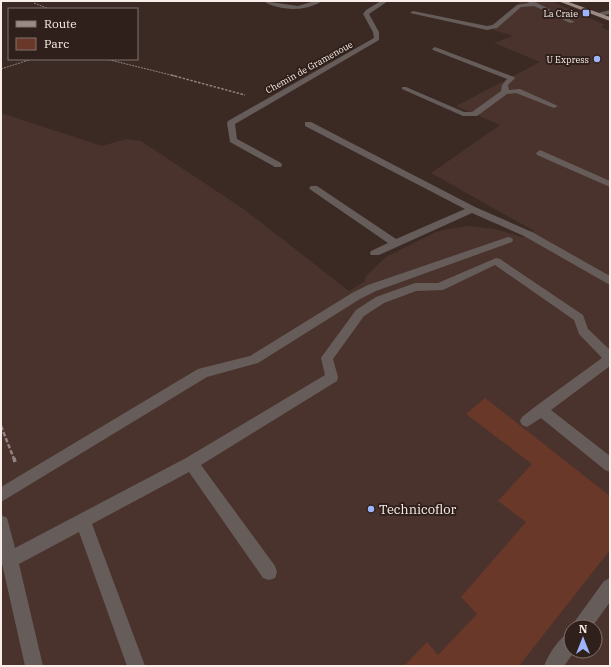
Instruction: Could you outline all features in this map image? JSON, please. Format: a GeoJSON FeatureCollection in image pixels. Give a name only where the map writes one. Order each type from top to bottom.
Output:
{"type":"FeatureCollection","features":[{"type":"Feature","properties":{"kind":"main road"},"geometry":{"type":"LineString","coordinates":[[561,1],[610,19]]}},
{"type":"Feature","properties":{"kind":"main road"},"geometry":{"type":"LineString","coordinates":[[573,1],[609,13]]}},
{"type":"Feature","properties":{"kind":"street"},"geometry":{"type":"LineString","coordinates":[[266,1],[296,8],[305,7],[319,1]]}},
{"type":"Feature","properties":{"kind":"street","name":"Chemin de Gramenoue"},"geometry":{"type":"LineString","coordinates":[[266,102],[377,39],[376,32],[366,14],[368,11],[385,1]]}},
{"type":"Feature","properties":{"kind":"street"},"geometry":{"type":"LineString","coordinates":[[529,1],[572,22]]}},
{"type":"Feature","properties":{"kind":"street"},"geometry":{"type":"LineString","coordinates":[[413,12],[487,28],[495,27],[519,6],[535,4]]}},
{"type":"Feature","properties":{"kind":"street"},"geometry":{"type":"LineString","coordinates":[[597,14],[609,13]]}},
{"type":"Feature","properties":{"kind":"street"},"geometry":{"type":"LineString","coordinates":[[435,49],[512,78],[505,85],[505,92]]}},
{"type":"Feature","properties":{"kind":"street"},"geometry":{"type":"LineString","coordinates":[[404,88],[463,114],[474,114],[505,92],[517,91],[554,106]]}},
{"type":"Feature","properties":{"kind":"street"},"geometry":{"type":"LineString","coordinates":[[266,102],[230,123],[233,140],[278,165]]}},
{"type":"Feature","properties":{"kind":"street"},"geometry":{"type":"LineString","coordinates":[[308,124],[472,209],[528,234],[610,281]]}},
{"type":"Feature","properties":{"kind":"street"},"geometry":{"type":"LineString","coordinates":[[540,153],[610,184]]}},
{"type":"Feature","properties":{"kind":"street"},"geometry":{"type":"LineString","coordinates":[[314,188],[396,244]]}},
{"type":"Feature","properties":{"kind":"street"},"geometry":{"type":"LineString","coordinates":[[375,253],[472,209]]}},
{"type":"Feature","properties":{"kind":"street"},"geometry":{"type":"LineString","coordinates":[[1,495],[203,373],[254,360],[356,296],[384,284],[508,240]]}},
{"type":"Feature","properties":{"kind":"street"},"geometry":{"type":"LineString","coordinates":[[10,560],[191,462],[332,377],[327,358],[360,313],[380,300],[415,287],[439,288],[496,261],[579,318],[583,331],[610,358],[527,421]]}},
{"type":"Feature","properties":{"kind":"street"},"geometry":{"type":"LineString","coordinates":[[380,300],[384,284]]}},
{"type":"Feature","properties":{"kind":"street"},"geometry":{"type":"LineString","coordinates":[[542,410],[610,465]]}},
{"type":"Feature","properties":{"kind":"street"},"geometry":{"type":"LineString","coordinates":[[191,462],[269,572]]}},
{"type":"Feature","properties":{"kind":"street"},"geometry":{"type":"LineString","coordinates":[[83,521],[136,666]]}},
{"type":"Feature","properties":{"kind":"street"},"geometry":{"type":"LineString","coordinates":[[1,523],[34,666]]}},
{"type":"Feature","properties":{"kind":"street"},"geometry":{"type":"LineString","coordinates":[[587,619],[610,587]]}},
{"type":"Feature","properties":{"kind":"street"},"geometry":{"type":"LineString","coordinates":[[553,666],[563,652]]}},
{"type":"Feature","properties":{"kind":"path"},"geometry":{"type":"LineString","coordinates":[[34,3],[46,8]]}},
{"type":"Feature","properties":{"kind":"path"},"geometry":{"type":"LineString","coordinates":[[1,68],[29,60]]}},
{"type":"Feature","properties":{"kind":"path","name":"Chemin de Gramenoue"},"geometry":{"type":"LineString","coordinates":[[110,60],[155,70],[266,102]]}},
{"type":"Feature","properties":{"kind":"path"},"geometry":{"type":"LineString","coordinates":[[1,426],[17,468]]}},
{"type":"Feature","properties":{"kind":"shaded area"},"geometry":{"type":"Polygon","coordinates":[[[521,1],[551,1],[605,25],[601,27],[610,31],[610,666],[1,666],[1,113],[102,146],[126,139],[141,141],[245,210],[349,291],[364,282],[366,276],[386,257],[436,232],[469,226],[495,229],[522,237],[534,231],[431,173],[500,125],[456,106],[540,62],[494,43],[513,36],[493,30],[495,29],[489,27],[521,1]]]}},
{"type":"Feature","properties":{"kind":"green space"},"geometry":{"type":"Polygon","coordinates":[[[485,398],[610,496],[610,550],[519,666],[404,666],[427,642],[438,655],[477,614],[461,597],[526,522],[498,501],[532,464],[466,414],[485,398]]]}},
{"type":"Feature","properties":{"kind":"place","name":"La Craie"},"geometry":{"type":"Point","coordinates":[586,13]}},
{"type":"Feature","properties":{"kind":"place","name":"U Express"},"geometry":{"type":"Point","coordinates":[597,59]}},
{"type":"Feature","properties":{"kind":"place","name":"Technicoflor"},"geometry":{"type":"Point","coordinates":[371,509]}}]}
